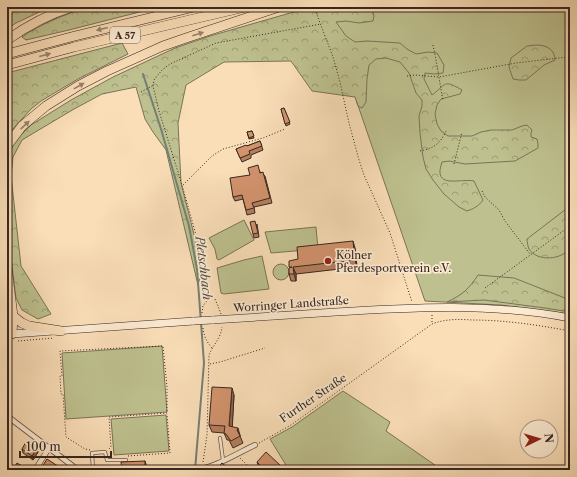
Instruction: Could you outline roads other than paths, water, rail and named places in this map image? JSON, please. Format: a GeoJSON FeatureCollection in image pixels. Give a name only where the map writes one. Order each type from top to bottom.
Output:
{"type":"FeatureCollection","features":[{"type":"Feature","properties":{"kind":"highway"},"geometry":{"type":"LineString","coordinates":[[7,40],[20,31],[50,15],[72,7]]}},
{"type":"Feature","properties":{"kind":"highway","name":"A 57"},"geometry":{"type":"LineString","coordinates":[[7,54],[194,7]]}},
{"type":"Feature","properties":{"kind":"highway","name":"A 57"},"geometry":{"type":"LineString","coordinates":[[7,65],[245,7]]}},
{"type":"Feature","properties":{"kind":"highway"},"geometry":{"type":"LineString","coordinates":[[7,146],[22,126],[46,106],[78,86],[107,71],[163,46],[279,7]]}},
{"type":"Feature","properties":{"kind":"highway"},"geometry":{"type":"LineString","coordinates":[[7,268],[13,316],[12,334]]}},
{"type":"Feature","properties":{"kind":"highway"},"geometry":{"type":"LineString","coordinates":[[13,316],[29,326],[61,331]]}},
{"type":"Feature","properties":{"kind":"main road","name":"Worringer Landstraße"},"geometry":{"type":"LineString","coordinates":[[12,334],[414,307],[497,308],[570,318]]}},
{"type":"Feature","properties":{"kind":"street"},"geometry":{"type":"LineString","coordinates":[[7,414],[78,470]]}},
{"type":"Feature","properties":{"kind":"street"},"geometry":{"type":"LineString","coordinates":[[196,470],[202,469],[255,445]]}},
{"type":"Feature","properties":{"kind":"street"},"geometry":{"type":"LineString","coordinates":[[35,470],[49,448]]}},
{"type":"Feature","properties":{"kind":"lane"},"geometry":{"type":"LineString","coordinates":[[220,438],[223,460]]}},
{"type":"Feature","properties":{"kind":"lane"},"geometry":{"type":"LineString","coordinates":[[93,470],[92,453],[105,452],[107,460],[126,460]]}},
{"type":"Feature","properties":{"kind":"waterway","name":"Pletschbach"},"geometry":{"type":"LineString","coordinates":[[143,74],[161,129],[189,226],[197,269],[204,363],[195,470]]}},
{"type":"Feature","properties":{"kind":"place","name":"Kölner Pferdesportverein e.V."},"geometry":{"type":"Point","coordinates":[328,261]}}]}
